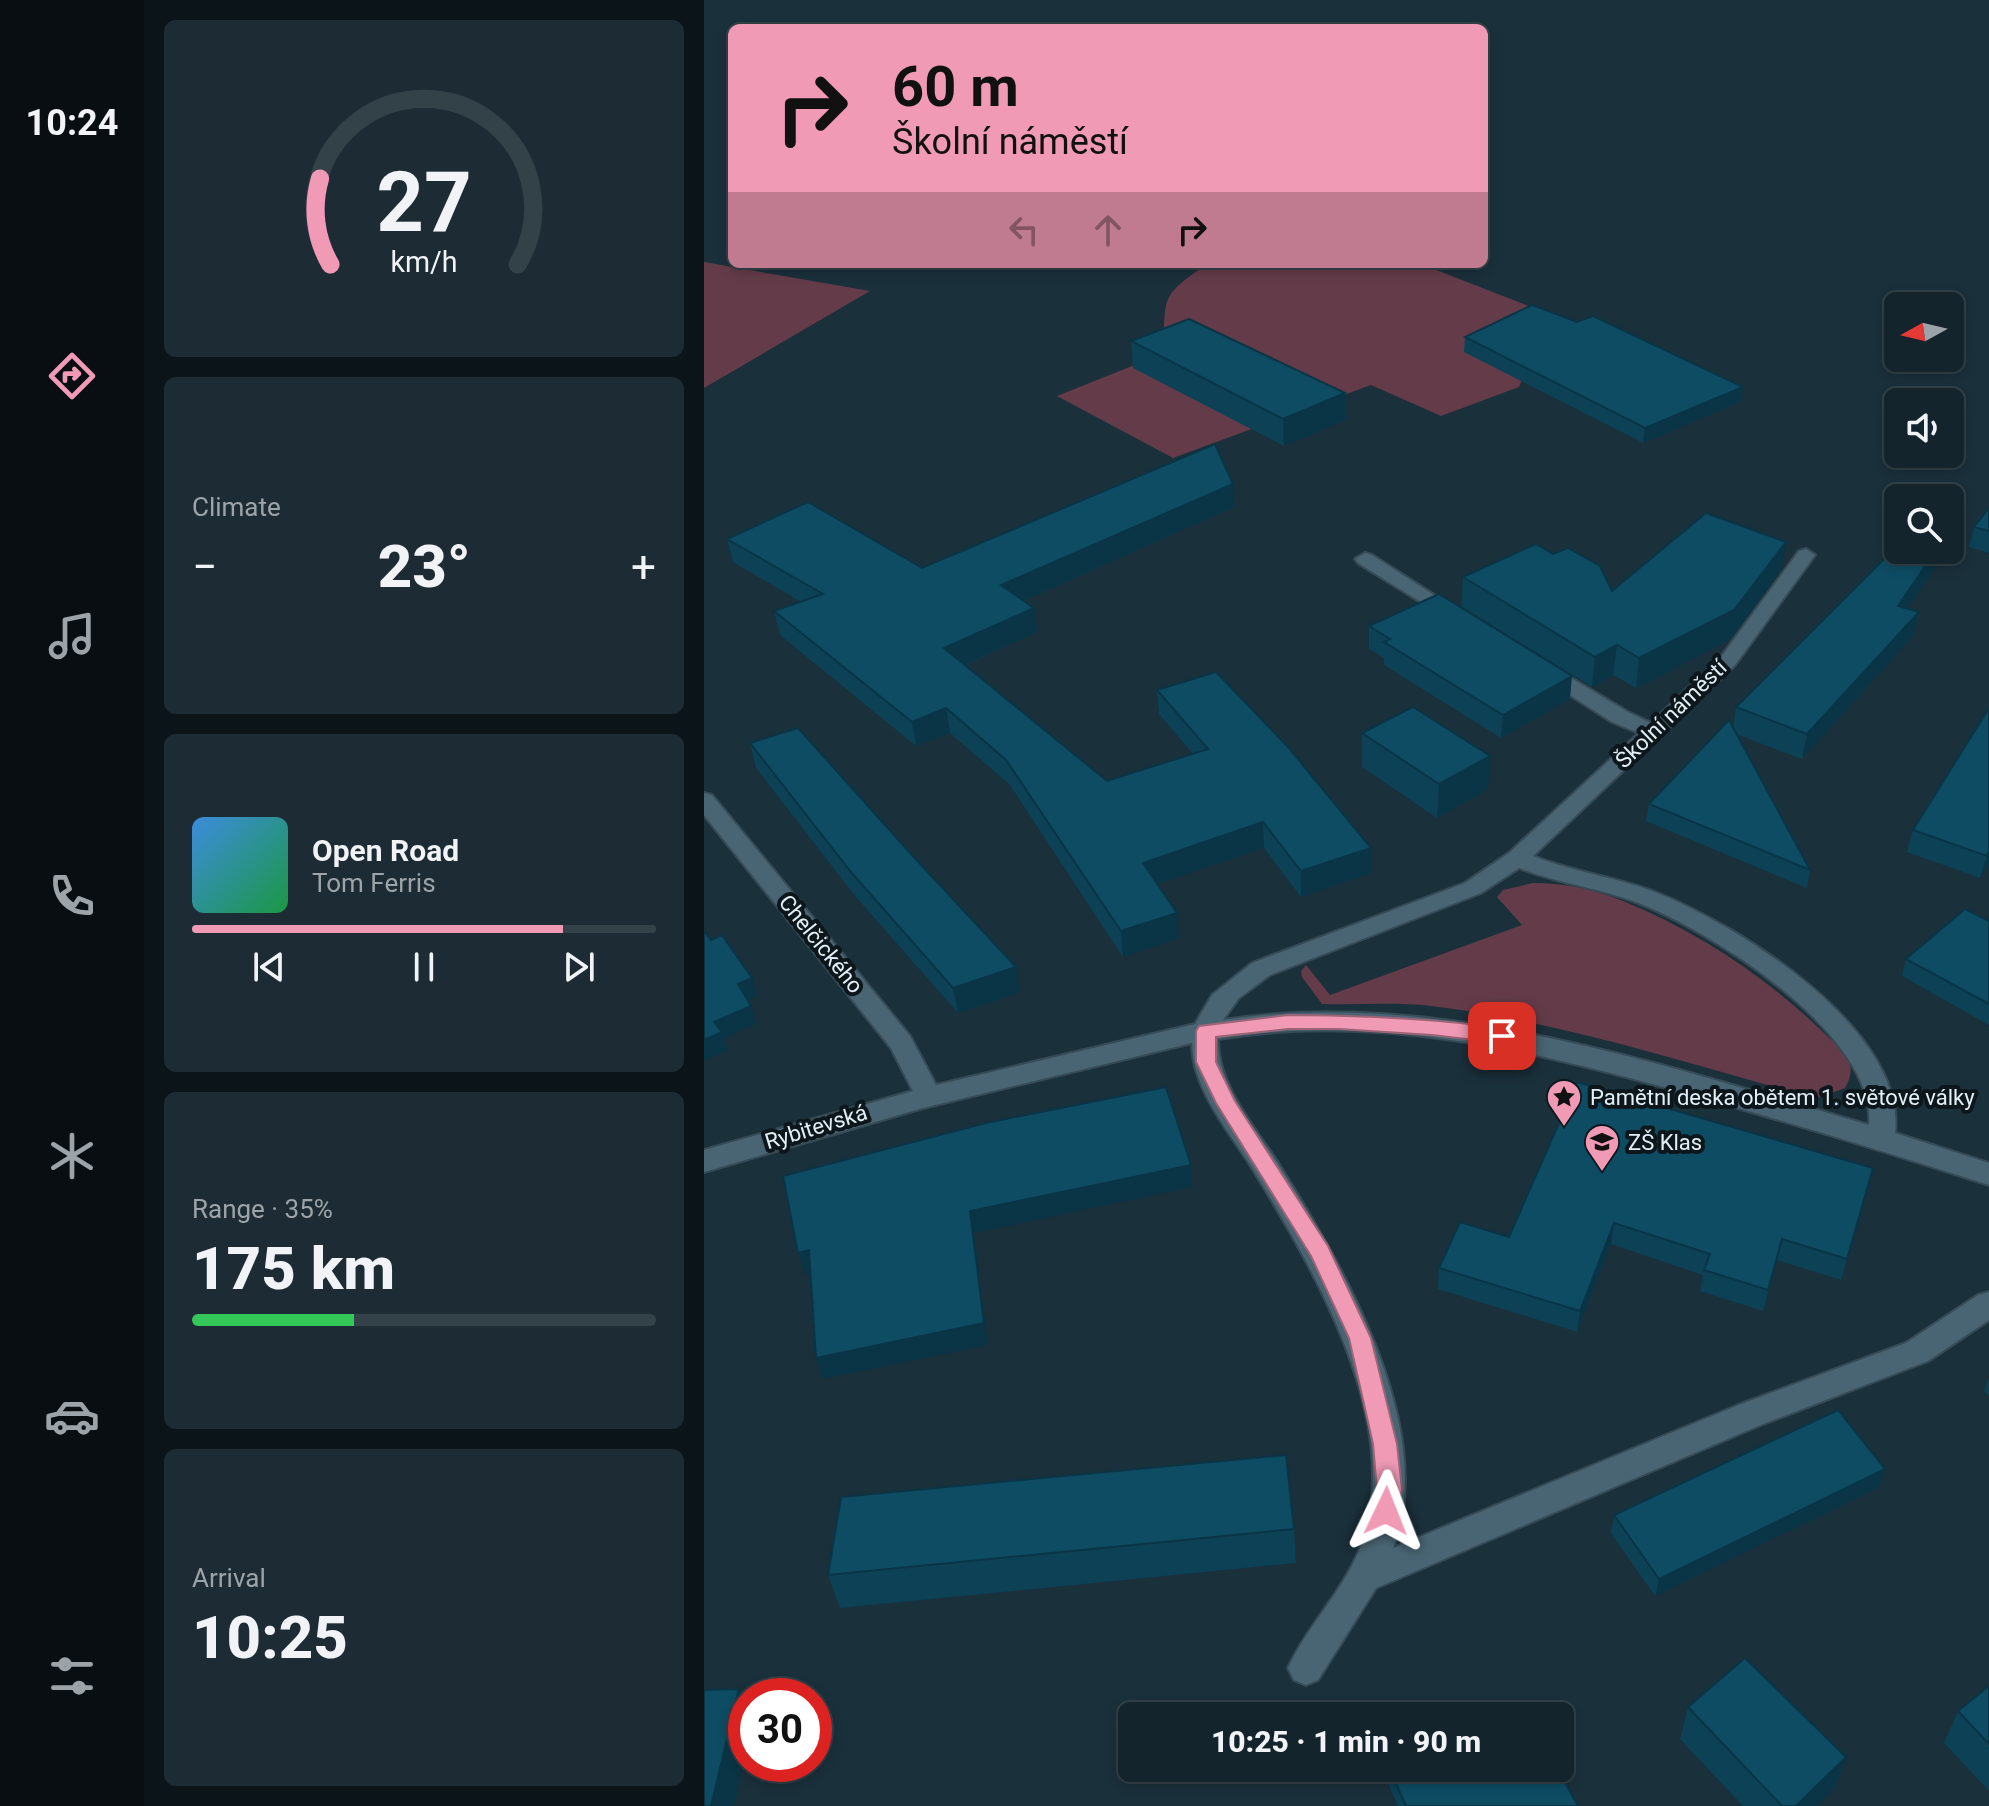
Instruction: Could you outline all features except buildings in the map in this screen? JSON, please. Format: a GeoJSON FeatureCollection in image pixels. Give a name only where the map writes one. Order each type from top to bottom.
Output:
{"type":"FeatureCollection","features":[{"type":"Feature","properties":{"kind":"street","name":"Školní náměstí"},"geometry":{"type":"LineString","coordinates":[[1206,1031],[1216,1007],[1235,985],[1261,969],[1473,888],[1517,858],[1728,661],[1806,555]]}},
{"type":"Feature","properties":{"kind":"street"},"geometry":{"type":"LineString","coordinates":[[1365,559],[1472,625]]}},
{"type":"Feature","properties":{"kind":"street"},"geometry":{"type":"LineString","coordinates":[[1526,659],[1620,717],[1654,732]]}},
{"type":"Feature","properties":{"kind":"street","name":"Chelčického"},"geometry":{"type":"LineString","coordinates":[[704,800],[901,1043],[928,1094]]}},
{"type":"Feature","properties":{"kind":"street"},"geometry":{"type":"LineString","coordinates":[[1517,858],[1645,898],[1683,914],[1753,955],[1788,982],[1840,1029],[1860,1058],[1879,1093],[1884,1112],[1881,1139]]}},
{"type":"Feature","properties":{"kind":"street"},"geometry":{"type":"LineString","coordinates":[[1306,1668],[1365,1576],[1383,1532],[1389,1490],[1385,1444],[1360,1338],[1320,1252],[1226,1103],[1206,1062],[1206,1031],[1288,1022],[1339,1022],[1502,1036],[1881,1139],[1989,1174]]}},
{"type":"Feature","properties":{"kind":"street","name":"Rybitevská"},"geometry":{"type":"LineString","coordinates":[[704,1161],[928,1094],[1206,1031]]}},
{"type":"Feature","properties":{"kind":"street"},"geometry":{"type":"LineString","coordinates":[[1365,1576],[1752,1414],[1917,1352],[1989,1304]]}},
{"type":"Feature","properties":{"kind":"shaded area"},"geometry":{"type":"Polygon","coordinates":[[[704,262],[870,291],[704,388],[704,262]]]}},
{"type":"Feature","properties":{"kind":"shaded area"},"geometry":{"type":"Polygon","coordinates":[[[1202,268],[1431,268],[1582,327],[1536,345],[1519,387],[1441,416],[1371,385],[1173,458],[1057,396],[1162,354],[1165,309],[1179,285],[1202,268]]]}},
{"type":"Feature","properties":{"kind":"shaded area"},"geometry":{"type":"Polygon","coordinates":[[[1533,883],[1568,886],[1612,897],[1677,926],[1729,957],[1778,993],[1838,1047],[1851,1068],[1845,1088],[1821,1097],[1792,1092],[1613,1042],[1477,1013],[1418,1005],[1322,1004],[1302,977],[1301,971],[1306,965],[1330,995],[1522,925],[1497,897],[1503,890],[1533,883]]]}},
{"type":"Feature","properties":{"kind":"place","name":"Pamětní deska obětem 1. světové války"},"geometry":{"type":"Point","coordinates":[1564,1128]}},
{"type":"Feature","properties":{"kind":"place","name":"ZŠ Klas"},"geometry":{"type":"Point","coordinates":[1602,1173]}},
{"type":"Feature","properties":{"kind":"route"},"geometry":{"type":"LineString","coordinates":[[1386,1511],[1389,1490],[1385,1444],[1360,1338],[1320,1252],[1226,1103],[1206,1062],[1206,1031],[1288,1022],[1339,1022],[1502,1036]]}}]}
